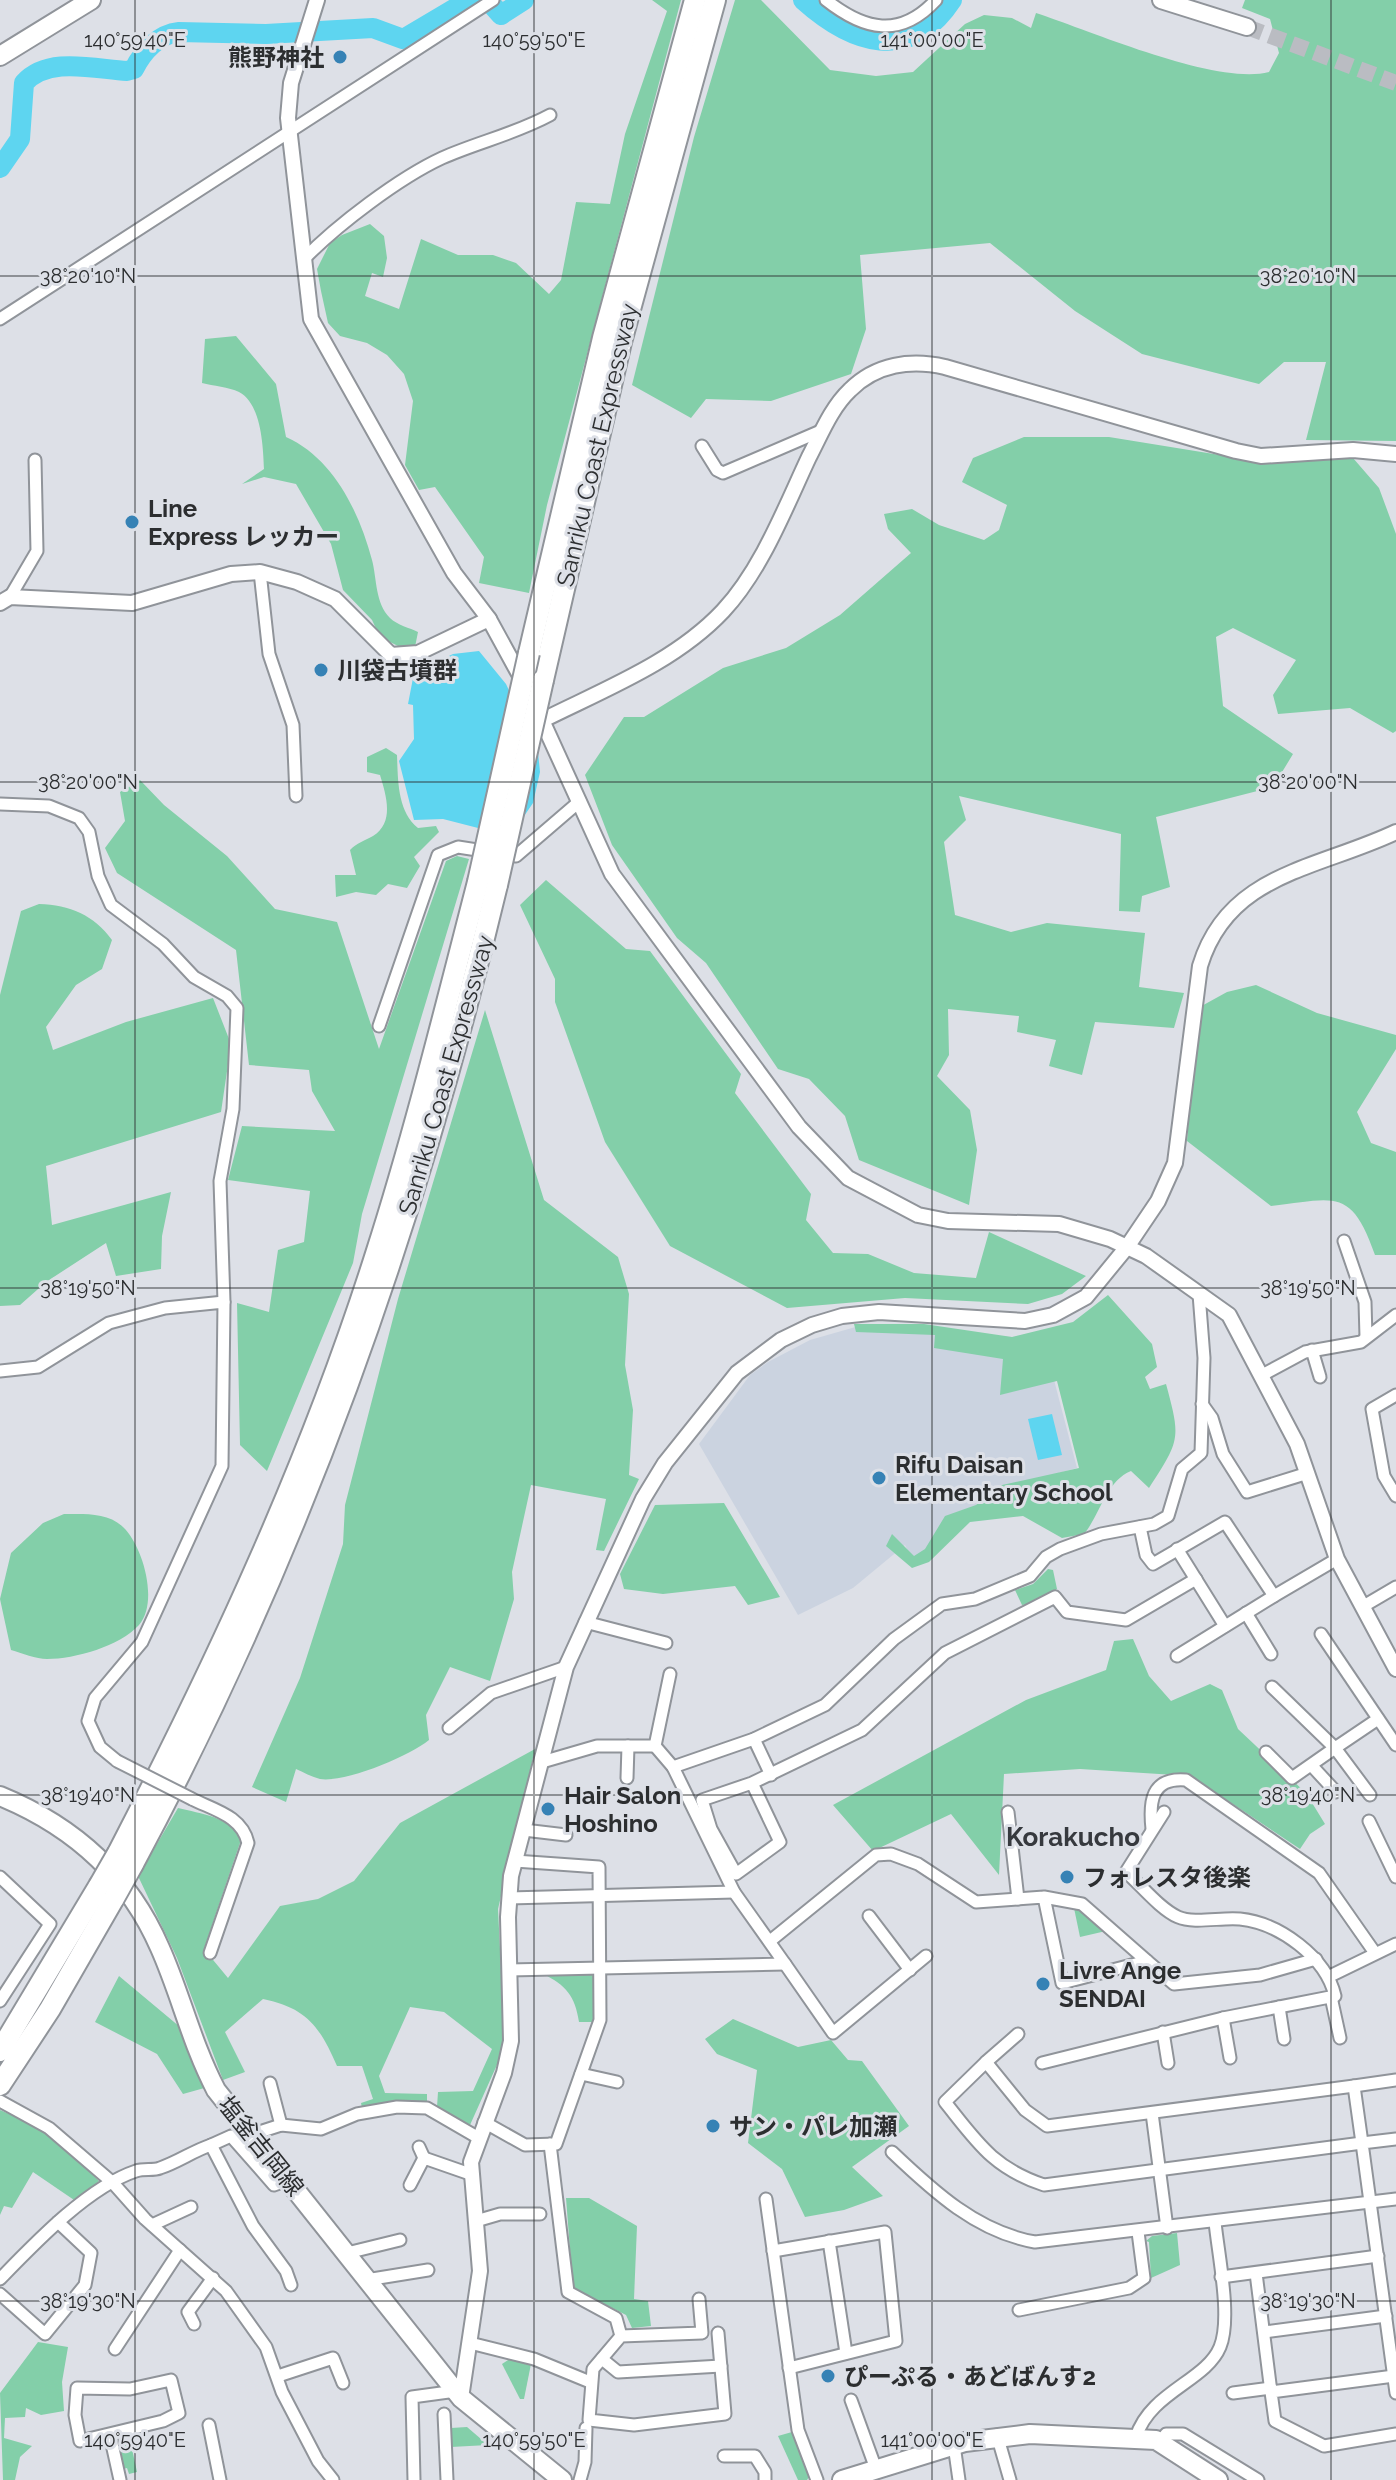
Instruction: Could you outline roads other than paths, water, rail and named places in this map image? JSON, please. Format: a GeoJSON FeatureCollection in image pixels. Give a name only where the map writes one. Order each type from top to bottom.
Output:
{"type":"FeatureCollection","features":[{"type":"Feature","properties":{"kind":"highway","name":"Sanriku Coast Expressway"},"geometry":{"type":"LineString","coordinates":[[488,883],[529,653],[603,338],[704,3]]}},
{"type":"Feature","properties":{"kind":"highway","name":"Sanriku Coast Expressway"},"geometry":{"type":"LineString","coordinates":[[0,2085],[50,2009],[125,1858],[223,1645],[325,1401],[376,1255],[488,883],[543,680],[704,3]]}},
{"type":"Feature","properties":{"kind":"highway","name":"Sanriku Coast Expressway"},"geometry":{"type":"LineString","coordinates":[[0,2051],[107,1892]]}},
{"type":"Feature","properties":{"kind":"main road"},"geometry":{"type":"LineString","coordinates":[[0,56],[91,0]]}},
{"type":"Feature","properties":{"kind":"main road"},"geometry":{"type":"LineString","coordinates":[[1161,0],[1247,27]]}},
{"type":"Feature","properties":{"kind":"main road","name":"塩釜吉岡線"},"geometry":{"type":"LineString","coordinates":[[0,1796],[36,1812],[88,1846],[140,1906],[161,1950],[194,2047],[216,2090],[458,2394],[562,2480]]}},
{"type":"Feature","properties":{"kind":"main road"},"geometry":{"type":"LineString","coordinates":[[842,2480],[997,2435],[1136,2437],[1160,2442],[1218,2480]]}},
{"type":"Feature","properties":{"kind":"street"},"geometry":{"type":"LineString","coordinates":[[317,0],[291,83],[288,133],[314,326],[454,573],[489,619],[543,720],[602,856],[636,907],[799,1127],[848,1178],[881,1198],[932,1219],[1059,1224],[1127,1247],[1229,1315],[1262,1375],[1308,1473],[1337,1559],[1396,1669]]}},
{"type":"Feature","properties":{"kind":"street"},"geometry":{"type":"LineString","coordinates":[[0,319],[493,0]]}},
{"type":"Feature","properties":{"kind":"street"},"geometry":{"type":"LineString","coordinates":[[826,0],[855,21],[882,27],[912,20],[936,0]]}},
{"type":"Feature","properties":{"kind":"street"},"geometry":{"type":"LineString","coordinates":[[304,259],[330,233],[441,159],[516,133],[550,115]]}},
{"type":"Feature","properties":{"kind":"street"},"geometry":{"type":"LineString","coordinates":[[543,720],[681,647],[726,608],[761,555],[839,402],[871,374],[908,362],[926,362],[1261,456],[1353,450],[1396,454]]}},
{"type":"Feature","properties":{"kind":"street"},"geometry":{"type":"LineString","coordinates":[[702,446],[717,470],[723,473],[823,430]]}},
{"type":"Feature","properties":{"kind":"street"},"geometry":{"type":"LineString","coordinates":[[5,600],[37,551],[35,460]]}},
{"type":"Feature","properties":{"kind":"street"},"geometry":{"type":"LineString","coordinates":[[5,600],[132,603],[231,574],[260,572],[297,582],[335,599],[391,655],[418,653],[489,619]]}},
{"type":"Feature","properties":{"kind":"street"},"geometry":{"type":"LineString","coordinates":[[260,572],[269,654],[293,725],[296,796]]}},
{"type":"Feature","properties":{"kind":"street"},"geometry":{"type":"LineString","coordinates":[[379,1026],[438,855],[458,847],[516,856],[580,801]]}},
{"type":"Feature","properties":{"kind":"street"},"geometry":{"type":"LineString","coordinates":[[0,804],[49,806],[79,818],[89,832],[98,876],[111,905],[163,944],[194,977],[227,996],[237,1008],[233,1109],[220,1181],[224,1302],[222,1466],[142,1642],[95,1698],[88,1721],[100,1747],[117,1761],[233,1818],[242,1826],[248,1843],[210,1953]]}},
{"type":"Feature","properties":{"kind":"street"},"geometry":{"type":"LineString","coordinates":[[414,2480],[412,2397],[458,2394],[470,2343],[480,2271],[470,2174],[477,2137],[510,2055],[509,1898],[515,1861],[566,1667],[622,1540],[665,1463],[737,1373],[758,1355],[812,1325],[862,1313],[992,1321],[1045,1318],[1086,1297],[1127,1247],[1158,1201],[1175,1163],[1200,966],[1207,944],[1221,921],[1236,903],[1270,882],[1396,832]]}},
{"type":"Feature","properties":{"kind":"street"},"geometry":{"type":"LineString","coordinates":[[1344,1241],[1365,1302],[1366,1337]]}},
{"type":"Feature","properties":{"kind":"street"},"geometry":{"type":"LineString","coordinates":[[673,1767],[754,1739],[825,1705],[894,1639],[942,1604],[975,1599],[1030,1576],[1046,1557],[1060,1549],[1168,1516],[1182,1469],[1201,1453],[1204,1358],[1199,1294]]}},
{"type":"Feature","properties":{"kind":"street"},"geometry":{"type":"LineString","coordinates":[[0,1371],[38,1367],[109,1323],[165,1308],[224,1302]]}},
{"type":"Feature","properties":{"kind":"street"},"geometry":{"type":"LineString","coordinates":[[1262,1375],[1312,1350],[1361,1342],[1396,1315]]}},
{"type":"Feature","properties":{"kind":"street"},"geometry":{"type":"LineString","coordinates":[[1312,1350],[1320,1377]]}},
{"type":"Feature","properties":{"kind":"street"},"geometry":{"type":"LineString","coordinates":[[1396,1395],[1372,1409],[1384,1476],[1396,1496]]}},
{"type":"Feature","properties":{"kind":"street"},"geometry":{"type":"LineString","coordinates":[[1201,1403],[1212,1418],[1223,1454],[1247,1492],[1308,1473]]}},
{"type":"Feature","properties":{"kind":"street"},"geometry":{"type":"LineString","coordinates":[[1140,1527],[1146,1555],[1153,1564],[1225,1522],[1274,1596]]}},
{"type":"Feature","properties":{"kind":"street"},"geometry":{"type":"LineString","coordinates":[[1177,1549],[1225,1626]]}},
{"type":"Feature","properties":{"kind":"street"},"geometry":{"type":"LineString","coordinates":[[1177,1656],[1337,1559]]}},
{"type":"Feature","properties":{"kind":"street"},"geometry":{"type":"LineString","coordinates":[[752,1783],[780,1842],[736,1874],[711,1829],[702,1800],[771,1775],[862,1730],[945,1653],[1055,1597],[1067,1612],[1126,1620],[1196,1579]]}},
{"type":"Feature","properties":{"kind":"street"},"geometry":{"type":"LineString","coordinates":[[1362,1607],[1396,1587]]}},
{"type":"Feature","properties":{"kind":"street"},"geometry":{"type":"LineString","coordinates":[[1246,1613],[1271,1654]]}},
{"type":"Feature","properties":{"kind":"street"},"geometry":{"type":"LineString","coordinates":[[585,1622],[666,1643]]}},
{"type":"Feature","properties":{"kind":"street"},"geometry":{"type":"LineString","coordinates":[[1321,1634],[1396,1745]]}},
{"type":"Feature","properties":{"kind":"street"},"geometry":{"type":"LineString","coordinates":[[449,1728],[491,1693],[566,1667]]}},
{"type":"Feature","properties":{"kind":"street"},"geometry":{"type":"LineString","coordinates":[[655,1746],[670,1674]]}},
{"type":"Feature","properties":{"kind":"street"},"geometry":{"type":"LineString","coordinates":[[1272,1687],[1335,1748],[1370,1795]]}},
{"type":"Feature","properties":{"kind":"street"},"geometry":{"type":"LineString","coordinates":[[1266,1752],[1292,1778],[1378,1719]]}},
{"type":"Feature","properties":{"kind":"street"},"geometry":{"type":"LineString","coordinates":[[754,1739],[771,1775]]}},
{"type":"Feature","properties":{"kind":"street"},"geometry":{"type":"LineString","coordinates":[[542,1762],[597,1746],[655,1746],[673,1767],[734,1892],[833,2033],[926,1956]]}},
{"type":"Feature","properties":{"kind":"street"},"geometry":{"type":"LineString","coordinates":[[627,1778],[628,1746]]}},
{"type":"Feature","properties":{"kind":"street"},"geometry":{"type":"LineString","coordinates":[[1312,1766],[1336,1792]]}},
{"type":"Feature","properties":{"kind":"street"},"geometry":{"type":"LineString","coordinates":[[1152,1829],[1149,1804],[1155,1792],[1175,1779],[1186,1780],[1319,1873],[1375,1953]]}},
{"type":"Feature","properties":{"kind":"street"},"geometry":{"type":"LineString","coordinates":[[1008,1812],[1018,1899]]}},
{"type":"Feature","properties":{"kind":"street"},"geometry":{"type":"LineString","coordinates":[[1042,2063],[1223,2018],[1335,1996],[1330,1976],[1316,1959],[1268,1927],[1244,1919],[1178,1917],[1126,1872],[1164,1812]]}},
{"type":"Feature","properties":{"kind":"street"},"geometry":{"type":"LineString","coordinates":[[1369,1821],[1396,1877]]}},
{"type":"Feature","properties":{"kind":"street"},"geometry":{"type":"LineString","coordinates":[[524,1830],[566,1835]]}},
{"type":"Feature","properties":{"kind":"street"},"geometry":{"type":"LineString","coordinates":[[770,1941],[876,1855],[891,1854],[918,1864],[976,1902],[1044,1897],[1082,1904],[1174,1984],[1260,1975],[1316,1959]]}},
{"type":"Feature","properties":{"kind":"street"},"geometry":{"type":"LineString","coordinates":[[484,2122],[525,2145],[556,2144],[600,2020],[599,1867],[515,1861]]}},
{"type":"Feature","properties":{"kind":"street"},"geometry":{"type":"LineString","coordinates":[[0,1877],[50,1924],[0,2001]]}},
{"type":"Feature","properties":{"kind":"street"},"geometry":{"type":"LineString","coordinates":[[509,1898],[734,1892]]}},
{"type":"Feature","properties":{"kind":"street"},"geometry":{"type":"LineString","coordinates":[[1044,1897],[1062,1983],[1147,1961]]}},
{"type":"Feature","properties":{"kind":"street"},"geometry":{"type":"LineString","coordinates":[[869,1916],[910,1970]]}},
{"type":"Feature","properties":{"kind":"street"},"geometry":{"type":"LineString","coordinates":[[1330,1976],[1396,1944]]}},
{"type":"Feature","properties":{"kind":"street"},"geometry":{"type":"LineString","coordinates":[[509,1970],[785,1964]]}},
{"type":"Feature","properties":{"kind":"street"},"geometry":{"type":"LineString","coordinates":[[1331,1997],[1340,2038]]}},
{"type":"Feature","properties":{"kind":"street"},"geometry":{"type":"LineString","coordinates":[[1279,2007],[1284,2039]]}},
{"type":"Feature","properties":{"kind":"street"},"geometry":{"type":"LineString","coordinates":[[1223,2018],[1230,2058]]}},
{"type":"Feature","properties":{"kind":"street"},"geometry":{"type":"LineString","coordinates":[[1163,2032],[1168,2063]]}},
{"type":"Feature","properties":{"kind":"street"},"geometry":{"type":"LineString","coordinates":[[1018,2034],[945,2102],[990,2157],[1004,2169],[1044,2185],[1396,2139]]}},
{"type":"Feature","properties":{"kind":"street"},"geometry":{"type":"LineString","coordinates":[[986,2062],[1025,2110],[1047,2126],[1396,2080]]}},
{"type":"Feature","properties":{"kind":"street"},"geometry":{"type":"LineString","coordinates":[[581,2074],[617,2082]]}},
{"type":"Feature","properties":{"kind":"street"},"geometry":{"type":"LineString","coordinates":[[270,2083],[281,2125]]}},
{"type":"Feature","properties":{"kind":"street"},"geometry":{"type":"LineString","coordinates":[[1354,2086],[1396,2393]]}},
{"type":"Feature","properties":{"kind":"street"},"geometry":{"type":"LineString","coordinates":[[0,2101],[49,2128],[113,2183],[152,2225],[213,2278],[266,2347],[282,2392],[318,2461],[333,2480]]}},
{"type":"Feature","properties":{"kind":"street"},"geometry":{"type":"LineString","coordinates":[[250,2135],[281,2125],[314,2130],[375,2110],[427,2108],[477,2137]]}},
{"type":"Feature","properties":{"kind":"street"},"geometry":{"type":"LineString","coordinates":[[1152,2113],[1167,2228]]}},
{"type":"Feature","properties":{"kind":"street"},"geometry":{"type":"LineString","coordinates":[[0,2279],[58,2222],[113,2183],[137,2170],[160,2168],[189,2152],[231,2136],[274,2185],[288,2180]]}},
{"type":"Feature","properties":{"kind":"street"},"geometry":{"type":"LineString","coordinates":[[550,2144],[568,2292],[616,2318],[621,2336]]}},
{"type":"Feature","properties":{"kind":"street"},"geometry":{"type":"LineString","coordinates":[[211,2145],[253,2226],[286,2271],[291,2285]]}},
{"type":"Feature","properties":{"kind":"street"},"geometry":{"type":"LineString","coordinates":[[410,2185],[422,2152],[470,2174]]}},
{"type":"Feature","properties":{"kind":"street"},"geometry":{"type":"LineString","coordinates":[[892,2152],[969,2217],[1003,2234],[1046,2243],[1396,2199]]}},
{"type":"Feature","properties":{"kind":"street"},"geometry":{"type":"LineString","coordinates":[[766,2199],[798,2430],[817,2480]]}},
{"type":"Feature","properties":{"kind":"street"},"geometry":{"type":"LineString","coordinates":[[152,2225],[191,2207]]}},
{"type":"Feature","properties":{"kind":"street"},"geometry":{"type":"LineString","coordinates":[[476,2221],[500,2214],[540,2214]]}},
{"type":"Feature","properties":{"kind":"street"},"geometry":{"type":"LineString","coordinates":[[0,2294],[45,2334],[85,2285],[91,2253],[58,2222]]}},
{"type":"Feature","properties":{"kind":"street"},"geometry":{"type":"LineString","coordinates":[[1136,2437],[1145,2416],[1217,2354],[1224,2328],[1215,2222]]}},
{"type":"Feature","properties":{"kind":"street"},"geometry":{"type":"LineString","coordinates":[[773,2251],[885,2232],[896,2341],[789,2368]]}},
{"type":"Feature","properties":{"kind":"street"},"geometry":{"type":"LineString","coordinates":[[1019,2310],[1129,2288],[1144,2278],[1138,2232]]}},
{"type":"Feature","properties":{"kind":"street"},"geometry":{"type":"LineString","coordinates":[[347,2253],[400,2240]]}},
{"type":"Feature","properties":{"kind":"street"},"geometry":{"type":"LineString","coordinates":[[829,2241],[846,2353]]}},
{"type":"Feature","properties":{"kind":"street"},"geometry":{"type":"LineString","coordinates":[[115,2349],[180,2250]]}},
{"type":"Feature","properties":{"kind":"street"},"geometry":{"type":"LineString","coordinates":[[1221,2277],[1378,2256]]}},
{"type":"Feature","properties":{"kind":"street"},"geometry":{"type":"LineString","coordinates":[[366,2280],[428,2270]]}},
{"type":"Feature","properties":{"kind":"street"},"geometry":{"type":"LineString","coordinates":[[1256,2273],[1275,2421],[1324,2446],[1396,2434]]}},
{"type":"Feature","properties":{"kind":"street"},"geometry":{"type":"LineString","coordinates":[[194,2324],[188,2312],[213,2278]]}},
{"type":"Feature","properties":{"kind":"street"},"geometry":{"type":"LineString","coordinates":[[699,2299],[702,2333],[621,2336],[593,2369],[589,2420],[634,2425],[725,2414],[718,2333]]}},
{"type":"Feature","properties":{"kind":"street"},"geometry":{"type":"LineString","coordinates":[[1264,2332],[1386,2316]]}},
{"type":"Feature","properties":{"kind":"street"},"geometry":{"type":"LineString","coordinates":[[470,2343],[534,2359],[590,2382]]}},
{"type":"Feature","properties":{"kind":"street"},"geometry":{"type":"LineString","coordinates":[[278,2376],[333,2358],[343,2383]]}},
{"type":"Feature","properties":{"kind":"street"},"geometry":{"type":"LineString","coordinates":[[602,2359],[618,2372],[721,2366]]}},
{"type":"Feature","properties":{"kind":"street"},"geometry":{"type":"LineString","coordinates":[[1233,2393],[1394,2376]]}},
{"type":"Feature","properties":{"kind":"street"},"geometry":{"type":"LineString","coordinates":[[171,2380],[179,2413],[110,2435],[80,2441],[75,2415],[77,2388],[130,2389],[171,2380]]}},
{"type":"Feature","properties":{"kind":"street"},"geometry":{"type":"LineString","coordinates":[[851,2400],[876,2469]]}},
{"type":"Feature","properties":{"kind":"street"},"geometry":{"type":"LineString","coordinates":[[444,2414],[447,2480]]}},
{"type":"Feature","properties":{"kind":"street"},"geometry":{"type":"LineString","coordinates":[[209,2425],[220,2480]]}},
{"type":"Feature","properties":{"kind":"street"},"geometry":{"type":"LineString","coordinates":[[580,2480],[585,2462],[586,2428]]}},
{"type":"Feature","properties":{"kind":"street"},"geometry":{"type":"LineString","coordinates":[[1160,2442],[1166,2434],[1183,2434],[1258,2480]]}},
{"type":"Feature","properties":{"kind":"street"},"geometry":{"type":"LineString","coordinates":[[110,2435],[120,2480]]}},
{"type":"Feature","properties":{"kind":"street"},"geometry":{"type":"LineString","coordinates":[[997,2435],[1010,2480]]}},
{"type":"Feature","properties":{"kind":"street"},"geometry":{"type":"LineString","coordinates":[[954,2445],[959,2480]]}},
{"type":"Feature","properties":{"kind":"street"},"geometry":{"type":"LineString","coordinates":[[724,2456],[755,2456],[765,2472],[765,2480]]}},
{"type":"Feature","properties":{"kind":"water"},"geometry":{"type":"Polygon","coordinates":[[[479,651],[506,684],[538,752],[540,772],[533,803],[518,825],[482,829],[443,819],[414,820],[399,761],[414,739],[413,705],[408,704],[414,673],[453,654],[479,651]]]}},
{"type":"Feature","properties":{"kind":"water"},"geometry":{"type":"Polygon","coordinates":[[[1052,1414],[1062,1455],[1038,1460],[1028,1419],[1052,1414]]]}},
{"type":"Feature","properties":{"kind":"waterway"},"geometry":{"type":"LineString","coordinates":[[0,168],[20,139],[24,83],[46,69],[72,66],[127,71],[134,69],[158,40],[179,32],[266,34],[373,28],[403,39],[469,0]]}},
{"type":"Feature","properties":{"kind":"waterway"},"geometry":{"type":"LineString","coordinates":[[493,6],[501,15],[524,0]]}},
{"type":"Feature","properties":{"kind":"waterway"},"geometry":{"type":"LineString","coordinates":[[803,0],[841,28],[880,40],[899,40],[918,33],[936,20],[952,0]]}},
{"type":"Feature","properties":{"kind":"tunnel"},"geometry":{"type":"LineString","coordinates":[[1247,27],[1396,83]]}},
{"type":"Feature","properties":{"kind":"place","name":"熊野神社"},"geometry":{"type":"Point","coordinates":[340,57]}},
{"type":"Feature","properties":{"kind":"place","name":"Line Express レッカー"},"geometry":{"type":"Point","coordinates":[132,522]}},
{"type":"Feature","properties":{"kind":"place","name":"川袋古墳群"},"geometry":{"type":"Point","coordinates":[321,670]}},
{"type":"Feature","properties":{"kind":"place","name":"Rifu Daisan Elementary School"},"geometry":{"type":"Point","coordinates":[879,1478]}},
{"type":"Feature","properties":{"kind":"place","name":"Hair Salon Hoshino"},"geometry":{"type":"Point","coordinates":[548,1809]}},
{"type":"Feature","properties":{"kind":"place","name":"フォレスタ後楽"},"geometry":{"type":"Point","coordinates":[1067,1877]}},
{"type":"Feature","properties":{"kind":"place","name":"Livre Ange SENDAI"},"geometry":{"type":"Point","coordinates":[1043,1984]}},
{"type":"Feature","properties":{"kind":"place","name":"サン・パレ加瀬"},"geometry":{"type":"Point","coordinates":[713,2126]}},
{"type":"Feature","properties":{"kind":"place","name":"ぴーぷる・あどばんす2"},"geometry":{"type":"Point","coordinates":[828,2376]}},
{"type":"Feature","properties":{"kind":"district","name":"Korakucho"},"geometry":{"type":"Point","coordinates":[1073,1837]}}]}
